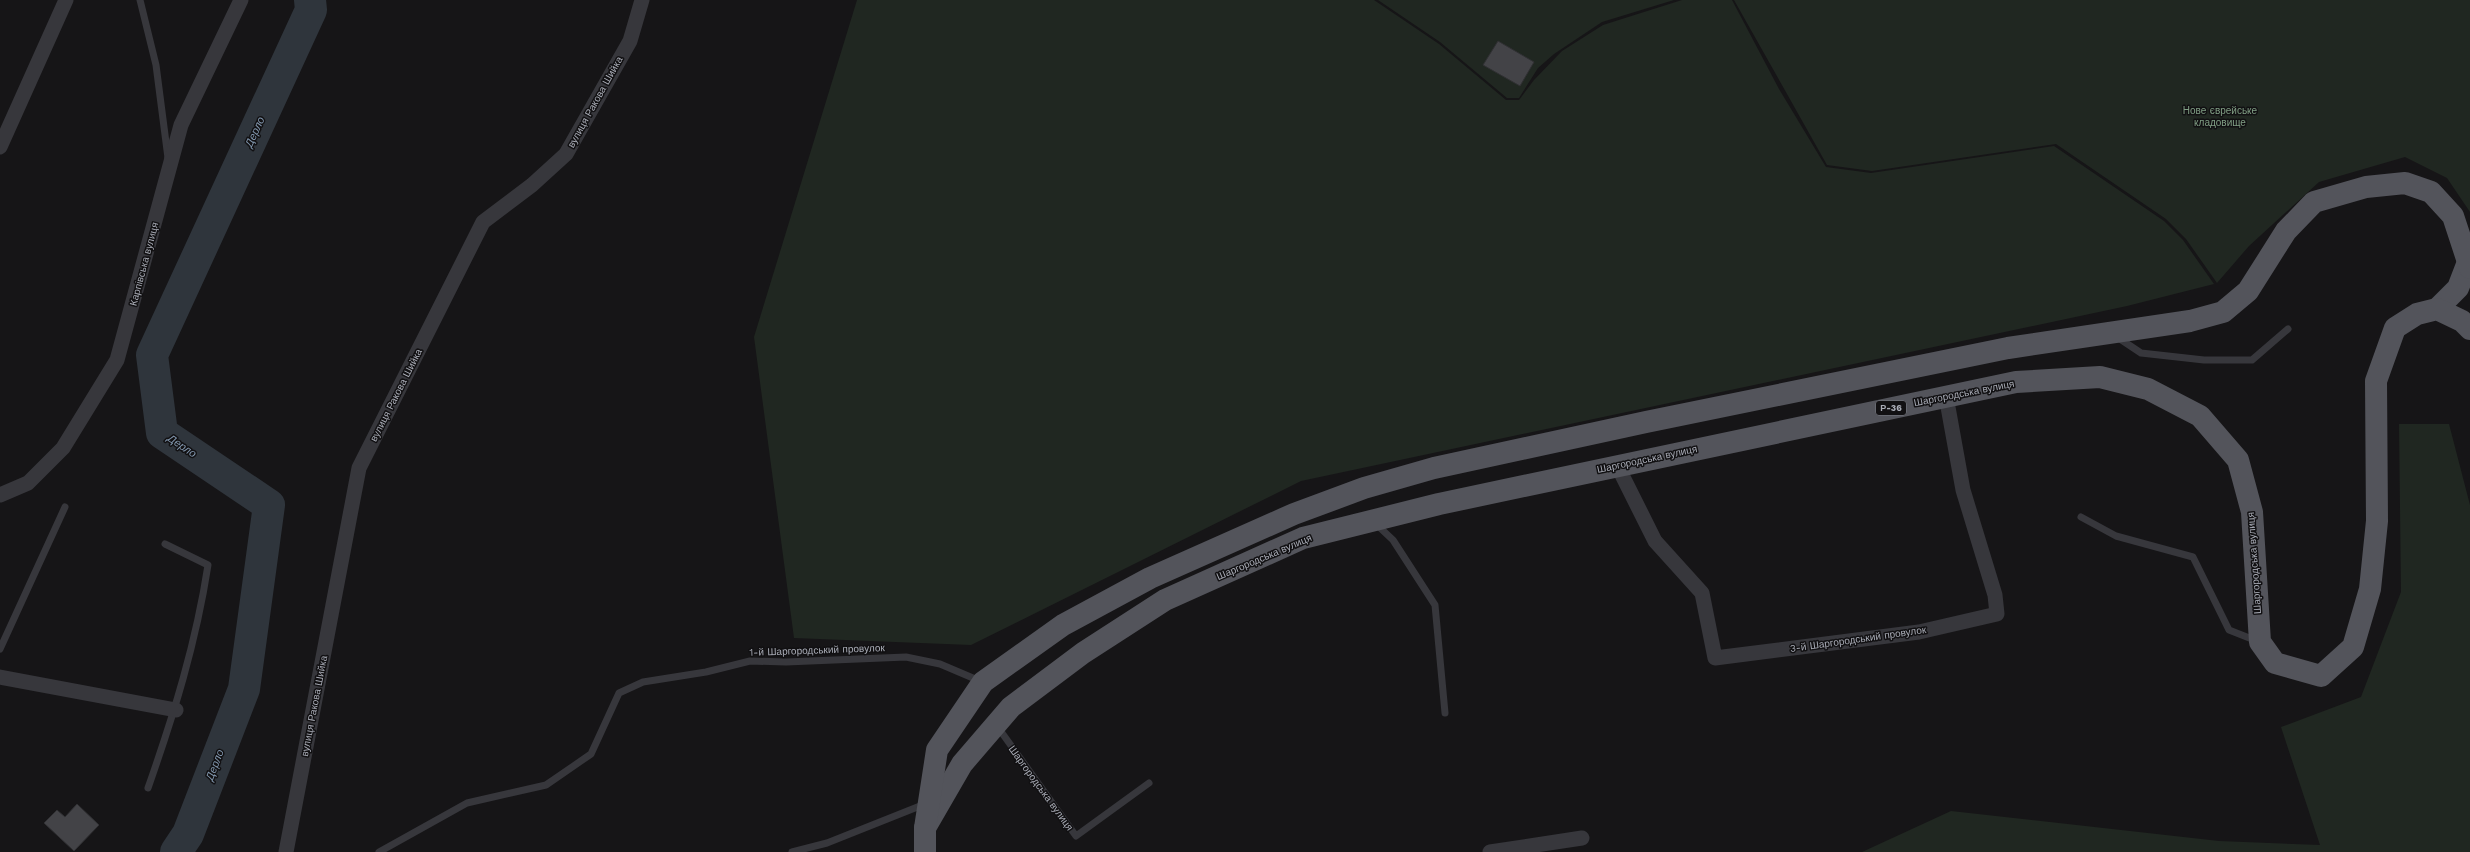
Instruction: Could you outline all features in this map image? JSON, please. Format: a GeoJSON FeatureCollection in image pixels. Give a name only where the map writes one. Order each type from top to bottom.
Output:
{"type":"FeatureCollection","features":[{"type":"Feature","properties":{"kind":"main road"},"geometry":{"type":"LineString","coordinates":[[925,852],[925,828],[936,750],[983,682],[1063,625],[1150,578],[1294,514],[1364,488],[1434,468],[1646,422],[2008,348],[2190,321],[2223,312],[2248,291],[2286,231],[2314,202],[2366,187],[2405,183],[2431,192],[2453,216],[2469,265],[2458,288],[2437,309],[2418,314],[2395,328],[2376,381],[2377,521],[2370,589],[2353,647],[2321,676],[2276,663],[2260,642]]}},
{"type":"Feature","properties":{"kind":"main road"},"geometry":{"type":"LineString","coordinates":[[2437,309],[2462,321],[2470,329]]}},
{"type":"Feature","properties":{"kind":"main road","name":"Шаргородська вулиця"},"geometry":{"type":"LineString","coordinates":[[925,828],[962,764],[1010,707],[1083,653],[1165,600],[1303,538],[1371,520],[1617,465],[2016,382],[2100,377],[2148,389],[2200,416],[2238,460],[2252,512],[2260,642]]}},
{"type":"Feature","properties":{"kind":"street"},"geometry":{"type":"LineString","coordinates":[[0,147],[66,0]]}},
{"type":"Feature","properties":{"kind":"street","name":"Карпівська вулиця"},"geometry":{"type":"LineString","coordinates":[[0,496],[28,483],[63,448],[118,360],[181,125],[241,0]]}},
{"type":"Feature","properties":{"kind":"street","name":"вулиця Ракова Шийка"},"geometry":{"type":"LineString","coordinates":[[286,852],[360,468],[483,222],[532,185],[566,154],[630,41],[642,0]]}},
{"type":"Feature","properties":{"kind":"street","name":"3-й Шаргородський провулок"},"geometry":{"type":"LineString","coordinates":[[1617,465],[1655,541],[1702,593],[1715,658],[1919,632],[1997,614],[1995,595],[1963,490],[1946,396]]}},
{"type":"Feature","properties":{"kind":"street"},"geometry":{"type":"LineString","coordinates":[[0,677],[176,710]]}},
{"type":"Feature","properties":{"kind":"street"},"geometry":{"type":"LineString","coordinates":[[1490,852],[1582,838]]}},
{"type":"Feature","properties":{"kind":"lane"},"geometry":{"type":"LineString","coordinates":[[140,0],[156,65],[169,170]]}},
{"type":"Feature","properties":{"kind":"lane"},"geometry":{"type":"LineString","coordinates":[[2110,333],[2141,353],[2204,360],[2252,360],[2288,329]]}},
{"type":"Feature","properties":{"kind":"lane"},"geometry":{"type":"LineString","coordinates":[[0,649],[65,507]]}},
{"type":"Feature","properties":{"kind":"lane"},"geometry":{"type":"LineString","coordinates":[[2081,517],[2116,536],[2193,557],[2229,630],[2260,642]]}},
{"type":"Feature","properties":{"kind":"lane"},"geometry":{"type":"LineString","coordinates":[[1371,520],[1393,540],[1435,604],[1445,713]]}},
{"type":"Feature","properties":{"kind":"lane"},"geometry":{"type":"LineString","coordinates":[[148,788],[176,710],[199,622],[208,565],[165,544]]}},
{"type":"Feature","properties":{"kind":"lane","name":"1-й Шаргородський провулок"},"geometry":{"type":"LineString","coordinates":[[379,852],[467,803],[546,785],[591,754],[619,693],[643,682],[706,672],[750,661],[786,662],[906,657],[940,664],[983,682]]}},
{"type":"Feature","properties":{"kind":"lane","name":"Шаргородська вулиця"},"geometry":{"type":"LineString","coordinates":[[996,724],[1076,836],[1149,783]]}},
{"type":"Feature","properties":{"kind":"lane"},"geometry":{"type":"LineString","coordinates":[[792,852],[827,843],[929,803]]}},
{"type":"Feature","properties":{"kind":"green space"},"geometry":{"type":"Polygon","coordinates":[[[857,0],[1374,0],[1439,44],[1506,100],[1519,100],[1534,80],[1562,51],[1603,25],[1682,0],[1732,0],[1779,89],[1826,167],[1871,173],[2054,146],[2164,221],[2183,240],[2214,284],[2127,306],[1301,481],[971,645],[794,638],[754,337],[857,0]]]}},
{"type":"Feature","properties":{"kind":"green space"},"geometry":{"type":"Polygon","coordinates":[[[1378,0],[1674,0],[1602,22],[1554,54],[1538,68],[1519,98],[1507,98],[1440,42],[1378,0]]]}},
{"type":"Feature","properties":{"kind":"green space","name":"Нове єврейське кладовище"},"geometry":{"type":"Polygon","coordinates":[[[1734,0],[2470,0],[2470,212],[2447,178],[2405,157],[2319,182],[2249,246],[2217,283],[2186,239],[2166,219],[2056,144],[1872,171],[1827,165],[1734,0]]]}},
{"type":"Feature","properties":{"kind":"green space"},"geometry":{"type":"Polygon","coordinates":[[[2399,424],[2449,424],[2470,505],[2470,852],[1862,852],[1951,811],[2219,841],[2320,845],[2281,727],[2361,697],[2401,592],[2399,424]]]}},
{"type":"Feature","properties":{"kind":"building"},"geometry":{"type":"Polygon","coordinates":[[[1498,41],[1534,62],[1520,86],[1483,65],[1498,41]]]}},
{"type":"Feature","properties":{"kind":"building"},"geometry":{"type":"Polygon","coordinates":[[[77,804],[99,825],[74,851],[44,823],[57,810],[65,817],[77,804]]]}},
{"type":"Feature","properties":{"kind":"waterway","name":"Дерло"},"geometry":{"type":"LineString","coordinates":[[176,852],[188,834],[244,689],[269,505],[162,433],[152,355],[311,10],[310,0]]}}]}
